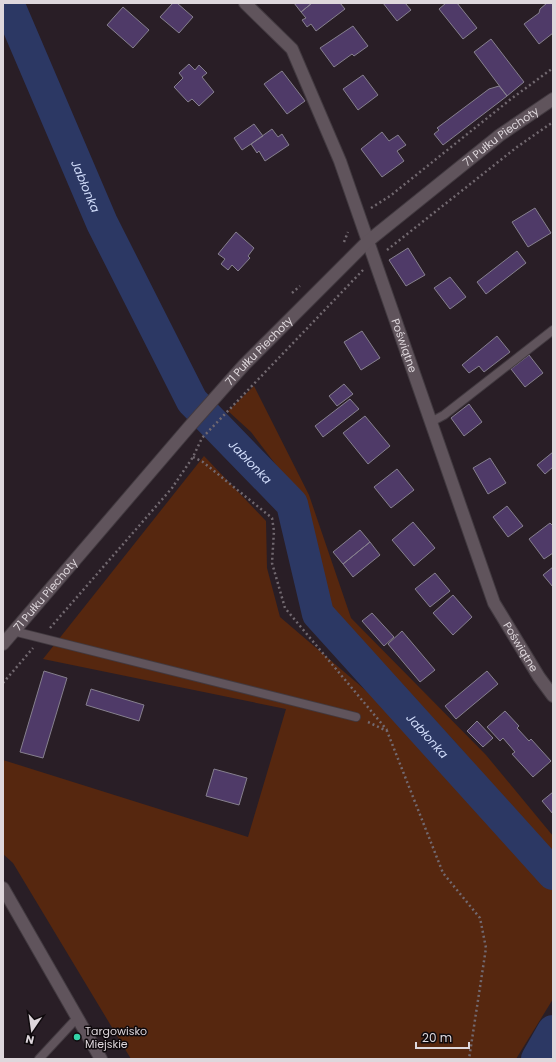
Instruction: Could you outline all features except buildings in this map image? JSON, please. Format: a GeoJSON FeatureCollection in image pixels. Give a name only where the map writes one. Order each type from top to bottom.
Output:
{"type":"FeatureCollection","features":[{"type":"Feature","properties":{"kind":"street","name":"Poświątne"},"geometry":{"type":"LineString","coordinates":[[248,4],[292,49],[340,161],[494,603],[539,677],[553,696]]}},
{"type":"Feature","properties":{"kind":"street","name":"71 Pułku Piechoty"},"geometry":{"type":"LineString","coordinates":[[3,644],[244,365],[367,242],[500,135],[553,99]]}},
{"type":"Feature","properties":{"kind":"street"},"geometry":{"type":"LineString","coordinates":[[3,888],[101,1059]]}},
{"type":"Feature","properties":{"kind":"lane"},"geometry":{"type":"LineString","coordinates":[[431,422],[444,415],[553,330]]}},
{"type":"Feature","properties":{"kind":"lane"},"geometry":{"type":"LineString","coordinates":[[13,632],[356,717]]}},
{"type":"Feature","properties":{"kind":"lane"},"geometry":{"type":"LineString","coordinates":[[39,1059],[77,1018]]}},
{"type":"Feature","properties":{"kind":"path"},"geometry":{"type":"LineString","coordinates":[[344,243],[348,235],[349,225],[358,215],[390,196],[511,98],[553,68]]}},
{"type":"Feature","properties":{"kind":"path"},"geometry":{"type":"LineString","coordinates":[[3,683],[172,488],[193,457],[202,438],[227,410],[267,372],[331,305],[343,289],[374,260],[517,147],[553,122]]}},
{"type":"Feature","properties":{"kind":"path"},"geometry":{"type":"LineString","coordinates":[[292,293],[301,285]]}},
{"type":"Feature","properties":{"kind":"path"},"geometry":{"type":"LineString","coordinates":[[193,457],[203,462],[272,518],[274,531],[272,563],[285,608],[387,731],[443,874],[480,918],[486,948],[469,1059]]}},
{"type":"Feature","properties":{"kind":"path"},"geometry":{"type":"LineString","coordinates":[[356,717],[387,731]]}},
{"type":"Feature","properties":{"kind":"shaded area"},"geometry":{"type":"Polygon","coordinates":[[[254,386],[309,495],[351,618],[486,755],[553,836],[553,856],[455,742],[331,609],[314,570],[308,546],[305,511],[286,478],[251,432],[228,411],[254,386]]]}},
{"type":"Feature","properties":{"kind":"shaded area"},"geometry":{"type":"Polygon","coordinates":[[[204,456],[266,521],[267,568],[280,617],[398,718],[553,890],[553,999],[516,1059],[131,1059],[13,863],[3,854],[3,760],[248,837],[286,709],[43,659],[204,456]]]}},
{"type":"Feature","properties":{"kind":"shaded area"},"geometry":{"type":"Polygon","coordinates":[[[553,1044],[553,1059],[544,1059],[553,1044]]]}},
{"type":"Feature","properties":{"kind":"waterway","name":"Jabłonka"},"geometry":{"type":"LineString","coordinates":[[8,3],[102,223],[192,401],[292,504],[318,614],[553,874]]}},
{"type":"Feature","properties":{"kind":"waterway","name":"Jabłonka"},"geometry":{"type":"LineString","coordinates":[[537,1059],[553,1031]]}},
{"type":"Feature","properties":{"kind":"place","name":"Targowisko Miejskie"},"geometry":{"type":"Point","coordinates":[77,1037]}}]}
